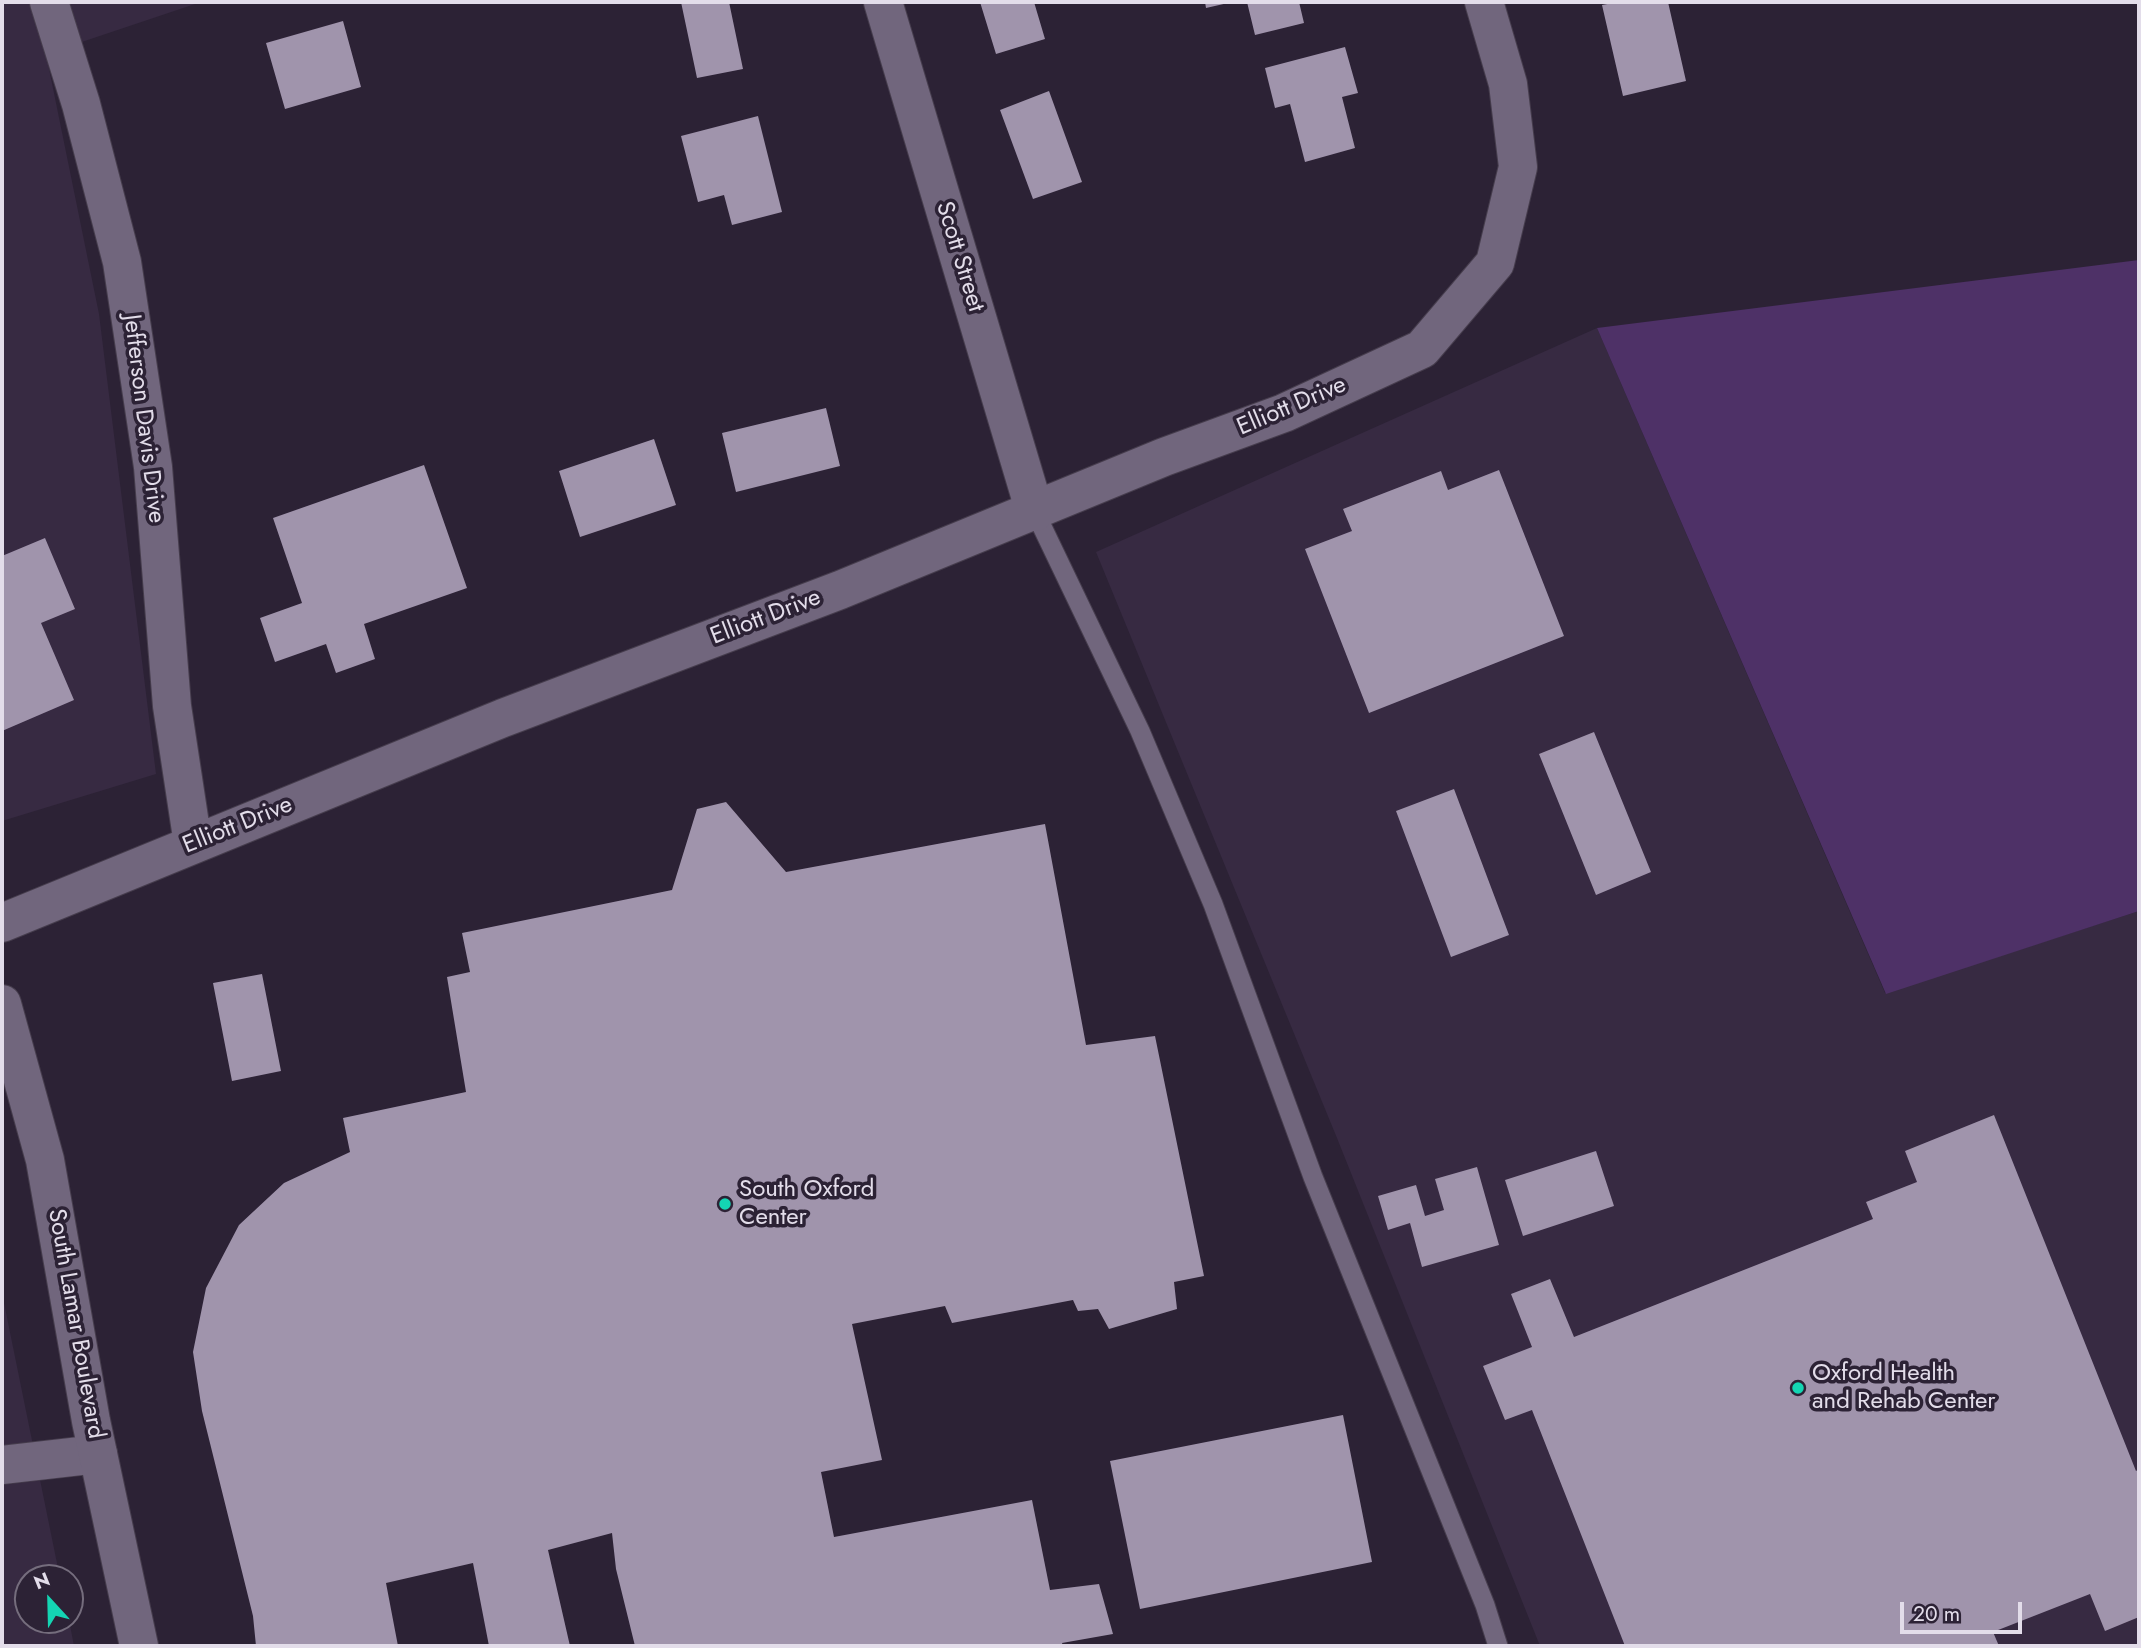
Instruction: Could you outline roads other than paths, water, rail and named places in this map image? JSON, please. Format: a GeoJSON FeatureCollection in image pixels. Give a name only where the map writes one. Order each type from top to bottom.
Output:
{"type":"FeatureCollection","features":[{"type":"Feature","properties":{"kind":"street","name":"Jefferson Davis Drive"},"geometry":{"type":"LineString","coordinates":[[48,2],[81,104],[122,262],[153,467],[172,706],[193,844]]}},
{"type":"Feature","properties":{"kind":"street","name":"Scott Street"},"geometry":{"type":"LineString","coordinates":[[883,2],[1035,512]]}},
{"type":"Feature","properties":{"kind":"street","name":"Elliott Drive"},"geometry":{"type":"LineString","coordinates":[[2,923],[490,723],[1035,512],[1164,457],[1284,413],[1422,349],[1495,263],[1518,167],[1508,84],[1484,2]]}},
{"type":"Feature","properties":{"kind":"street","name":"South Lamar Boulevard"},"geometry":{"type":"LineString","coordinates":[[2,1004],[45,1160],[98,1454],[139,1646]]}},
{"type":"Feature","properties":{"kind":"street"},"geometry":{"type":"LineString","coordinates":[[2,1465],[98,1454]]}},
{"type":"Feature","properties":{"kind":"lane"},"geometry":{"type":"LineString","coordinates":[[1035,512],[1140,731],[1213,904],[1314,1177],[1485,1605],[1498,1646]]}},
{"type":"Feature","properties":{"kind":"place","name":"South Oxford Center"},"geometry":{"type":"Point","coordinates":[725,1204]}},
{"type":"Feature","properties":{"kind":"place","name":"Oxford Health and Rehab Center"},"geometry":{"type":"Point","coordinates":[1798,1388]}}]}
